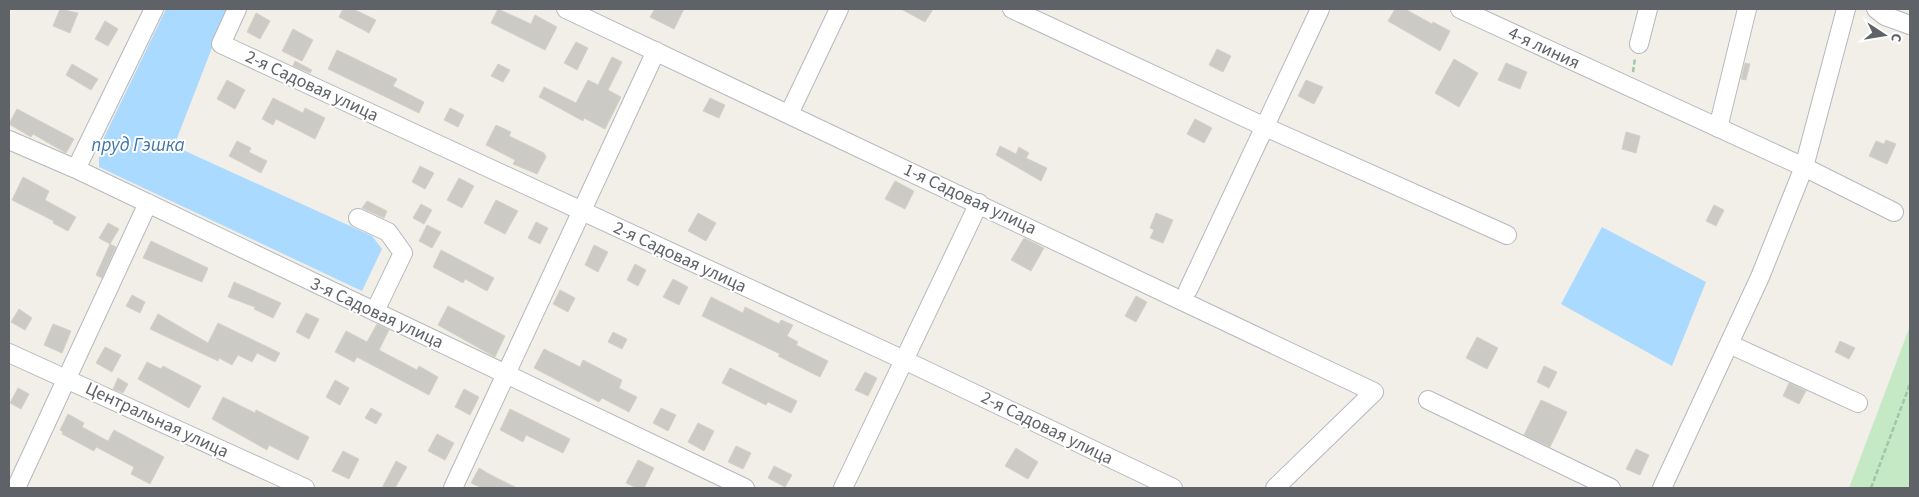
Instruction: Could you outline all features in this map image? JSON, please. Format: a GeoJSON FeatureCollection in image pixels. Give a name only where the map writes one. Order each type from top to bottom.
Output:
{"type":"FeatureCollection","features":[{"type":"Feature","properties":{"kind":"street","name":"2-я Садовая улица"},"geometry":{"type":"LineString","coordinates":[[237,9],[221,44],[904,360],[1173,488]]}},
{"type":"Feature","properties":{"kind":"street","name":"1-я Садовая улица"},"geometry":{"type":"LineString","coordinates":[[566,9],[979,203],[1374,392],[1275,488]]}},
{"type":"Feature","properties":{"kind":"street"},"geometry":{"type":"LineString","coordinates":[[789,114],[839,9]]}},
{"type":"Feature","properties":{"kind":"street"},"geometry":{"type":"LineString","coordinates":[[1012,9],[1264,126],[1506,235]]}},
{"type":"Feature","properties":{"kind":"street"},"geometry":{"type":"LineString","coordinates":[[1188,290],[1320,9]]}},
{"type":"Feature","properties":{"kind":"street","name":"4-я линия"},"geometry":{"type":"LineString","coordinates":[[1460,9],[1804,167],[1894,212]]}},
{"type":"Feature","properties":{"kind":"street"},"geometry":{"type":"LineString","coordinates":[[1639,44],[1648,9]]}},
{"type":"Feature","properties":{"kind":"street"},"geometry":{"type":"LineString","coordinates":[[1718,128],[1747,9]]}},
{"type":"Feature","properties":{"kind":"street"},"geometry":{"type":"LineString","coordinates":[[1662,488],[1760,277],[1804,167],[1846,9]]}},
{"type":"Feature","properties":{"kind":"street"},"geometry":{"type":"LineString","coordinates":[[1876,9],[1885,16],[1910,25]]}},
{"type":"Feature","properties":{"kind":"street"},"geometry":{"type":"LineString","coordinates":[[76,169],[148,11]]}},
{"type":"Feature","properties":{"kind":"street"},"geometry":{"type":"LineString","coordinates":[[453,488],[656,51]]}},
{"type":"Feature","properties":{"kind":"street","name":"3-я Садовая улица"},"geometry":{"type":"LineString","coordinates":[[9,140],[76,169],[745,488]]}},
{"type":"Feature","properties":{"kind":"street"},"geometry":{"type":"LineString","coordinates":[[843,488],[979,203]]}},
{"type":"Feature","properties":{"kind":"street"},"geometry":{"type":"LineString","coordinates":[[16,488],[148,204]]}},
{"type":"Feature","properties":{"kind":"street"},"geometry":{"type":"LineString","coordinates":[[358,218],[388,232],[403,254],[375,312]]}},
{"type":"Feature","properties":{"kind":"street"},"geometry":{"type":"LineString","coordinates":[[1729,344],[1858,403]]}},
{"type":"Feature","properties":{"kind":"street","name":"Центральная улица"},"geometry":{"type":"LineString","coordinates":[[9,353],[305,488]]}},
{"type":"Feature","properties":{"kind":"street"},"geometry":{"type":"LineString","coordinates":[[1428,400],[1611,488]]}},
{"type":"Feature","properties":{"kind":"path"},"geometry":{"type":"LineString","coordinates":[[1629,88],[1633,78],[1633,65],[1639,44]]}},
{"type":"Feature","properties":{"kind":"path"},"geometry":{"type":"LineString","coordinates":[[1871,488],[1910,384]]}},
{"type":"Feature","properties":{"kind":"green space"},"geometry":{"type":"Polygon","coordinates":[[[1910,326],[1910,488],[1849,488],[1910,326]]]}},
{"type":"Feature","properties":{"kind":"water","name":"пруд Гэшка"},"geometry":{"type":"Polygon","coordinates":[[[166,9],[227,9],[174,146],[372,236],[382,249],[362,291],[99,167],[99,148],[166,9]]]}},
{"type":"Feature","properties":{"kind":"water"},"geometry":{"type":"Polygon","coordinates":[[[1602,227],[1706,282],[1672,366],[1561,304],[1602,227]]]}},
{"type":"Feature","properties":{"kind":"building"},"geometry":{"type":"Polygon","coordinates":[[[60,9],[78,13],[70,33],[53,26],[60,9]]]}},
{"type":"Feature","properties":{"kind":"building"},"geometry":{"type":"Polygon","coordinates":[[[343,9],[353,9],[376,20],[369,33],[339,17],[343,9]]]}},
{"type":"Feature","properties":{"kind":"building"},"geometry":{"type":"Polygon","coordinates":[[[498,9],[531,24],[535,15],[557,27],[545,50],[491,23],[498,9]]]}},
{"type":"Feature","properties":{"kind":"building"},"geometry":{"type":"Polygon","coordinates":[[[655,9],[684,9],[674,29],[650,17],[655,9]]]}},
{"type":"Feature","properties":{"kind":"building"},"geometry":{"type":"Polygon","coordinates":[[[901,9],[933,9],[925,22],[901,9]]]}},
{"type":"Feature","properties":{"kind":"building"},"geometry":{"type":"Polygon","coordinates":[[[1395,9],[1405,9],[1432,24],[1433,22],[1450,31],[1440,51],[1388,21],[1395,9]]]}},
{"type":"Feature","properties":{"kind":"building"},"geometry":{"type":"Polygon","coordinates":[[[256,13],[270,21],[260,39],[247,32],[256,13]]]}},
{"type":"Feature","properties":{"kind":"building"},"geometry":{"type":"Polygon","coordinates":[[[105,21],[118,29],[108,46],[95,39],[105,21]]]}},
{"type":"Feature","properties":{"kind":"building"},"geometry":{"type":"Polygon","coordinates":[[[293,29],[313,40],[302,61],[282,51],[293,29]]]}},
{"type":"Feature","properties":{"kind":"building"},"geometry":{"type":"Polygon","coordinates":[[[576,42],[588,48],[577,70],[564,63],[576,42]]]}},
{"type":"Feature","properties":{"kind":"building"},"geometry":{"type":"Polygon","coordinates":[[[1217,49],[1231,56],[1223,72],[1209,65],[1217,49]]]}},
{"type":"Feature","properties":{"kind":"building"},"geometry":{"type":"Polygon","coordinates":[[[337,50],[397,79],[393,86],[424,102],[419,113],[328,69],[337,50]]]}},
{"type":"Feature","properties":{"kind":"building"},"geometry":{"type":"Polygon","coordinates":[[[612,57],[622,62],[608,90],[621,97],[605,129],[584,118],[583,121],[539,97],[544,87],[576,103],[588,80],[598,85],[612,57]]]}},
{"type":"Feature","properties":{"kind":"building"},"geometry":{"type":"Polygon","coordinates":[[[1454,59],[1478,73],[1459,107],[1435,93],[1454,59]]]}},
{"type":"Feature","properties":{"kind":"building"},"geometry":{"type":"Polygon","coordinates":[[[295,61],[312,70],[310,73],[293,66],[295,61]]]}},
{"type":"Feature","properties":{"kind":"building"},"geometry":{"type":"Polygon","coordinates":[[[1506,63],[1527,72],[1520,89],[1498,80],[1506,63]]]}},
{"type":"Feature","properties":{"kind":"building"},"geometry":{"type":"Polygon","coordinates":[[[1745,63],[1750,64],[1746,80],[1741,79],[1745,63]]]}},
{"type":"Feature","properties":{"kind":"building"},"geometry":{"type":"Polygon","coordinates":[[[72,64],[98,79],[91,90],[66,75],[72,64]]]}},
{"type":"Feature","properties":{"kind":"building"},"geometry":{"type":"Polygon","coordinates":[[[498,64],[510,70],[503,82],[491,76],[498,64]]]}},
{"type":"Feature","properties":{"kind":"building"},"geometry":{"type":"Polygon","coordinates":[[[227,80],[245,90],[235,109],[217,99],[227,80]]]}},
{"type":"Feature","properties":{"kind":"building"},"geometry":{"type":"Polygon","coordinates":[[[1306,80],[1323,87],[1314,104],[1298,96],[1306,80]]]}},
{"type":"Feature","properties":{"kind":"building"},"geometry":{"type":"Polygon","coordinates":[[[273,98],[303,113],[305,108],[325,118],[315,139],[276,119],[273,125],[262,119],[273,98]]]}},
{"type":"Feature","properties":{"kind":"building"},"geometry":{"type":"Polygon","coordinates":[[[710,98],[725,105],[719,118],[703,111],[710,98]]]}},
{"type":"Feature","properties":{"kind":"building"},"geometry":{"type":"Polygon","coordinates":[[[450,108],[464,115],[458,127],[444,120],[450,108]]]}},
{"type":"Feature","properties":{"kind":"building"},"geometry":{"type":"Polygon","coordinates":[[[17,109],[74,139],[66,153],[33,134],[31,137],[9,124],[17,109]]]}},
{"type":"Feature","properties":{"kind":"building"},"geometry":{"type":"Polygon","coordinates":[[[1195,119],[1212,128],[1204,143],[1187,134],[1195,119]]]}},
{"type":"Feature","properties":{"kind":"building"},"geometry":{"type":"Polygon","coordinates":[[[496,125],[511,132],[509,136],[544,153],[546,157],[537,174],[513,164],[515,160],[486,145],[496,125]]]}},
{"type":"Feature","properties":{"kind":"building"},"geometry":{"type":"Polygon","coordinates":[[[1626,132],[1640,136],[1636,153],[1622,149],[1626,132]]]}},
{"type":"Feature","properties":{"kind":"building"},"geometry":{"type":"Polygon","coordinates":[[[1886,140],[1896,144],[1887,164],[1869,156],[1876,141],[1884,144],[1886,140]]]}},
{"type":"Feature","properties":{"kind":"building"},"geometry":{"type":"Polygon","coordinates":[[[237,141],[251,148],[249,152],[267,161],[261,173],[229,156],[237,141]]]}},
{"type":"Feature","properties":{"kind":"building"},"geometry":{"type":"Polygon","coordinates":[[[1000,146],[1016,154],[1019,147],[1029,153],[1026,158],[1047,168],[1041,181],[996,155],[1000,146]]]}},
{"type":"Feature","properties":{"kind":"building"},"geometry":{"type":"Polygon","coordinates":[[[420,166],[434,173],[425,189],[412,182],[420,166]]]}},
{"type":"Feature","properties":{"kind":"building"},"geometry":{"type":"Polygon","coordinates":[[[23,177],[49,191],[45,200],[76,217],[68,231],[53,223],[54,221],[12,200],[23,177]]]}},
{"type":"Feature","properties":{"kind":"building"},"geometry":{"type":"Polygon","coordinates":[[[459,178],[474,186],[462,208],[447,200],[459,178]]]}},
{"type":"Feature","properties":{"kind":"building"},"geometry":{"type":"Polygon","coordinates":[[[895,181],[914,191],[905,209],[885,199],[895,181]]]}},
{"type":"Feature","properties":{"kind":"building"},"geometry":{"type":"Polygon","coordinates":[[[496,200],[518,211],[505,234],[484,223],[496,200]]]}},
{"type":"Feature","properties":{"kind":"building"},"geometry":{"type":"Polygon","coordinates":[[[367,201],[387,211],[384,218],[362,208],[367,201]]]}},
{"type":"Feature","properties":{"kind":"building"},"geometry":{"type":"Polygon","coordinates":[[[421,204],[432,210],[424,224],[413,218],[421,204]]]}},
{"type":"Feature","properties":{"kind":"building"},"geometry":{"type":"Polygon","coordinates":[[[1714,205],[1724,210],[1716,226],[1706,221],[1714,205]]]}},
{"type":"Feature","properties":{"kind":"building"},"geometry":{"type":"Polygon","coordinates":[[[698,213],[716,223],[706,241],[688,231],[698,213]]]}},
{"type":"Feature","properties":{"kind":"building"},"geometry":{"type":"Polygon","coordinates":[[[1156,213],[1173,220],[1163,243],[1150,238],[1154,230],[1150,228],[1156,213]]]}},
{"type":"Feature","properties":{"kind":"building"},"geometry":{"type":"Polygon","coordinates":[[[536,222],[548,228],[540,244],[528,238],[536,222]]]}},
{"type":"Feature","properties":{"kind":"building"},"geometry":{"type":"Polygon","coordinates":[[[108,223],[119,229],[110,244],[99,238],[108,223]]]}},
{"type":"Feature","properties":{"kind":"building"},"geometry":{"type":"Polygon","coordinates":[[[427,225],[441,232],[432,248],[419,241],[427,225]]]}},
{"type":"Feature","properties":{"kind":"building"},"geometry":{"type":"Polygon","coordinates":[[[1024,238],[1044,248],[1031,271],[1011,260],[1024,238]]]}},
{"type":"Feature","properties":{"kind":"building"},"geometry":{"type":"Polygon","coordinates":[[[151,241],[208,268],[202,282],[143,258],[151,241]]]}},
{"type":"Feature","properties":{"kind":"building"},"geometry":{"type":"Polygon","coordinates":[[[110,244],[116,247],[102,278],[96,275],[110,244]]]}},
{"type":"Feature","properties":{"kind":"building"},"geometry":{"type":"Polygon","coordinates":[[[594,245],[608,252],[598,272],[585,265],[594,245]]]}},
{"type":"Feature","properties":{"kind":"building"},"geometry":{"type":"Polygon","coordinates":[[[441,250],[494,278],[487,291],[465,279],[463,283],[433,267],[441,250]]]}},
{"type":"Feature","properties":{"kind":"building"},"geometry":{"type":"Polygon","coordinates":[[[635,264],[646,270],[638,286],[627,280],[635,264]]]}},
{"type":"Feature","properties":{"kind":"building"},"geometry":{"type":"Polygon","coordinates":[[[673,279],[688,287],[679,305],[663,297],[673,279]]]}},
{"type":"Feature","properties":{"kind":"building"},"geometry":{"type":"Polygon","coordinates":[[[234,282],[281,303],[273,318],[254,309],[255,307],[228,297],[234,282]]]}},
{"type":"Feature","properties":{"kind":"building"},"geometry":{"type":"Polygon","coordinates":[[[560,290],[575,298],[568,312],[553,304],[560,290]]]}},
{"type":"Feature","properties":{"kind":"building"},"geometry":{"type":"Polygon","coordinates":[[[132,295],[145,302],[140,313],[126,306],[132,295]]]}},
{"type":"Feature","properties":{"kind":"building"},"geometry":{"type":"Polygon","coordinates":[[[1136,296],[1147,302],[1136,322],[1125,316],[1136,296]]]}},
{"type":"Feature","properties":{"kind":"building"},"geometry":{"type":"Polygon","coordinates":[[[711,297],[743,313],[745,307],[779,324],[781,320],[793,325],[787,336],[798,342],[796,345],[828,361],[820,377],[778,356],[780,354],[702,316],[711,297]]]}},
{"type":"Feature","properties":{"kind":"building"},"geometry":{"type":"Polygon","coordinates":[[[448,306],[505,336],[495,357],[438,325],[448,306]]]}},
{"type":"Feature","properties":{"kind":"building"},"geometry":{"type":"Polygon","coordinates":[[[19,309],[32,318],[25,330],[11,322],[19,309]]]}},
{"type":"Feature","properties":{"kind":"building"},"geometry":{"type":"Polygon","coordinates":[[[306,313],[319,319],[309,339],[296,332],[306,313]]]}},
{"type":"Feature","properties":{"kind":"building"},"geometry":{"type":"Polygon","coordinates":[[[158,314],[208,343],[218,323],[280,353],[275,362],[257,353],[252,362],[238,355],[232,365],[219,358],[218,361],[150,329],[158,314]]]}},
{"type":"Feature","properties":{"kind":"building"},"geometry":{"type":"Polygon","coordinates":[[[53,324],[71,331],[62,353],[44,345],[53,324]]]}},
{"type":"Feature","properties":{"kind":"building"},"geometry":{"type":"Polygon","coordinates":[[[377,324],[389,330],[379,350],[417,370],[419,366],[438,377],[429,395],[357,357],[354,362],[335,352],[346,331],[367,342],[377,324]]]}},
{"type":"Feature","properties":{"kind":"building"},"geometry":{"type":"Polygon","coordinates":[[[613,332],[627,339],[622,349],[608,342],[613,332]]]}},
{"type":"Feature","properties":{"kind":"building"},"geometry":{"type":"Polygon","coordinates":[[[1477,337],[1498,348],[1487,369],[1466,358],[1477,337]]]}},
{"type":"Feature","properties":{"kind":"building"},"geometry":{"type":"Polygon","coordinates":[[[1840,341],[1855,348],[1849,359],[1835,352],[1840,341]]]}},
{"type":"Feature","properties":{"kind":"building"},"geometry":{"type":"Polygon","coordinates":[[[105,347],[121,355],[112,372],[96,363],[105,347]]]}},
{"type":"Feature","properties":{"kind":"building"},"geometry":{"type":"Polygon","coordinates":[[[544,349],[580,367],[583,360],[622,380],[619,388],[637,397],[629,412],[602,398],[599,402],[534,368],[544,349]]]}},
{"type":"Feature","properties":{"kind":"building"},"geometry":{"type":"Polygon","coordinates":[[[147,362],[161,369],[163,366],[201,386],[189,408],[138,379],[147,362]]]}},
{"type":"Feature","properties":{"kind":"building"},"geometry":{"type":"Polygon","coordinates":[[[1544,366],[1557,372],[1549,388],[1537,382],[1544,366]]]}},
{"type":"Feature","properties":{"kind":"building"},"geometry":{"type":"Polygon","coordinates":[[[730,368],[797,401],[791,413],[768,402],[766,405],[722,383],[730,368]]]}},
{"type":"Feature","properties":{"kind":"building"},"geometry":{"type":"Polygon","coordinates":[[[865,372],[877,378],[868,396],[855,390],[865,372]]]}},
{"type":"Feature","properties":{"kind":"building"},"geometry":{"type":"Polygon","coordinates":[[[118,378],[128,384],[123,393],[113,389],[118,378]]]}},
{"type":"Feature","properties":{"kind":"building"},"geometry":{"type":"Polygon","coordinates":[[[335,380],[349,388],[340,405],[326,397],[335,380]]]}},
{"type":"Feature","properties":{"kind":"building"},"geometry":{"type":"Polygon","coordinates":[[[1789,383],[1806,391],[1799,404],[1783,396],[1789,383]]]}},
{"type":"Feature","properties":{"kind":"building"},"geometry":{"type":"Polygon","coordinates":[[[18,388],[29,394],[21,409],[10,403],[18,388]]]}},
{"type":"Feature","properties":{"kind":"building"},"geometry":{"type":"Polygon","coordinates":[[[464,389],[479,397],[470,415],[455,407],[464,389]]]}},
{"type":"Feature","properties":{"kind":"building"},"geometry":{"type":"Polygon","coordinates":[[[223,397],[255,413],[256,410],[309,437],[298,460],[269,445],[267,450],[212,419],[223,397]]]}},
{"type":"Feature","properties":{"kind":"building"},"geometry":{"type":"Polygon","coordinates":[[[1541,400],[1567,412],[1550,447],[1524,435],[1541,400]]]}},
{"type":"Feature","properties":{"kind":"building"},"geometry":{"type":"Polygon","coordinates":[[[371,408],[382,414],[376,424],[365,418],[371,408]]]}},
{"type":"Feature","properties":{"kind":"building"},"geometry":{"type":"Polygon","coordinates":[[[661,408],[676,415],[668,431],[653,423],[661,408]]]}},
{"type":"Feature","properties":{"kind":"building"},"geometry":{"type":"Polygon","coordinates":[[[510,409],[570,439],[563,453],[526,435],[523,442],[500,430],[510,409]]]}},
{"type":"Feature","properties":{"kind":"building"},"geometry":{"type":"Polygon","coordinates":[[[68,414],[84,423],[82,427],[108,441],[114,430],[164,457],[150,484],[131,474],[134,467],[96,447],[94,451],[62,434],[63,432],[60,430],[68,414]]]}},
{"type":"Feature","properties":{"kind":"building"},"geometry":{"type":"Polygon","coordinates":[[[698,423],[714,431],[704,451],[688,442],[698,423]]]}},
{"type":"Feature","properties":{"kind":"building"},"geometry":{"type":"Polygon","coordinates":[[[437,434],[454,443],[445,460],[428,451],[437,434]]]}},
{"type":"Feature","properties":{"kind":"building"},"geometry":{"type":"Polygon","coordinates":[[[736,446],[751,453],[743,469],[728,462],[736,446]]]}},
{"type":"Feature","properties":{"kind":"building"},"geometry":{"type":"Polygon","coordinates":[[[1016,448],[1038,462],[1028,479],[1005,466],[1016,448]]]}},
{"type":"Feature","properties":{"kind":"building"},"geometry":{"type":"Polygon","coordinates":[[[1636,449],[1649,455],[1640,475],[1626,469],[1636,449]]]}},
{"type":"Feature","properties":{"kind":"building"},"geometry":{"type":"Polygon","coordinates":[[[343,451],[359,459],[349,479],[332,471],[343,451]]]}},
{"type":"Feature","properties":{"kind":"building"},"geometry":{"type":"Polygon","coordinates":[[[638,460],[654,468],[644,488],[637,488],[626,483],[638,460]]]}},
{"type":"Feature","properties":{"kind":"building"},"geometry":{"type":"Polygon","coordinates":[[[396,461],[407,467],[395,488],[382,488],[396,461]]]}},
{"type":"Feature","properties":{"kind":"building"},"geometry":{"type":"Polygon","coordinates":[[[774,466],[792,475],[785,487],[768,478],[774,466]]]}},
{"type":"Feature","properties":{"kind":"building"},"geometry":{"type":"Polygon","coordinates":[[[479,468],[517,488],[482,488],[471,483],[479,468]]]}}]}
